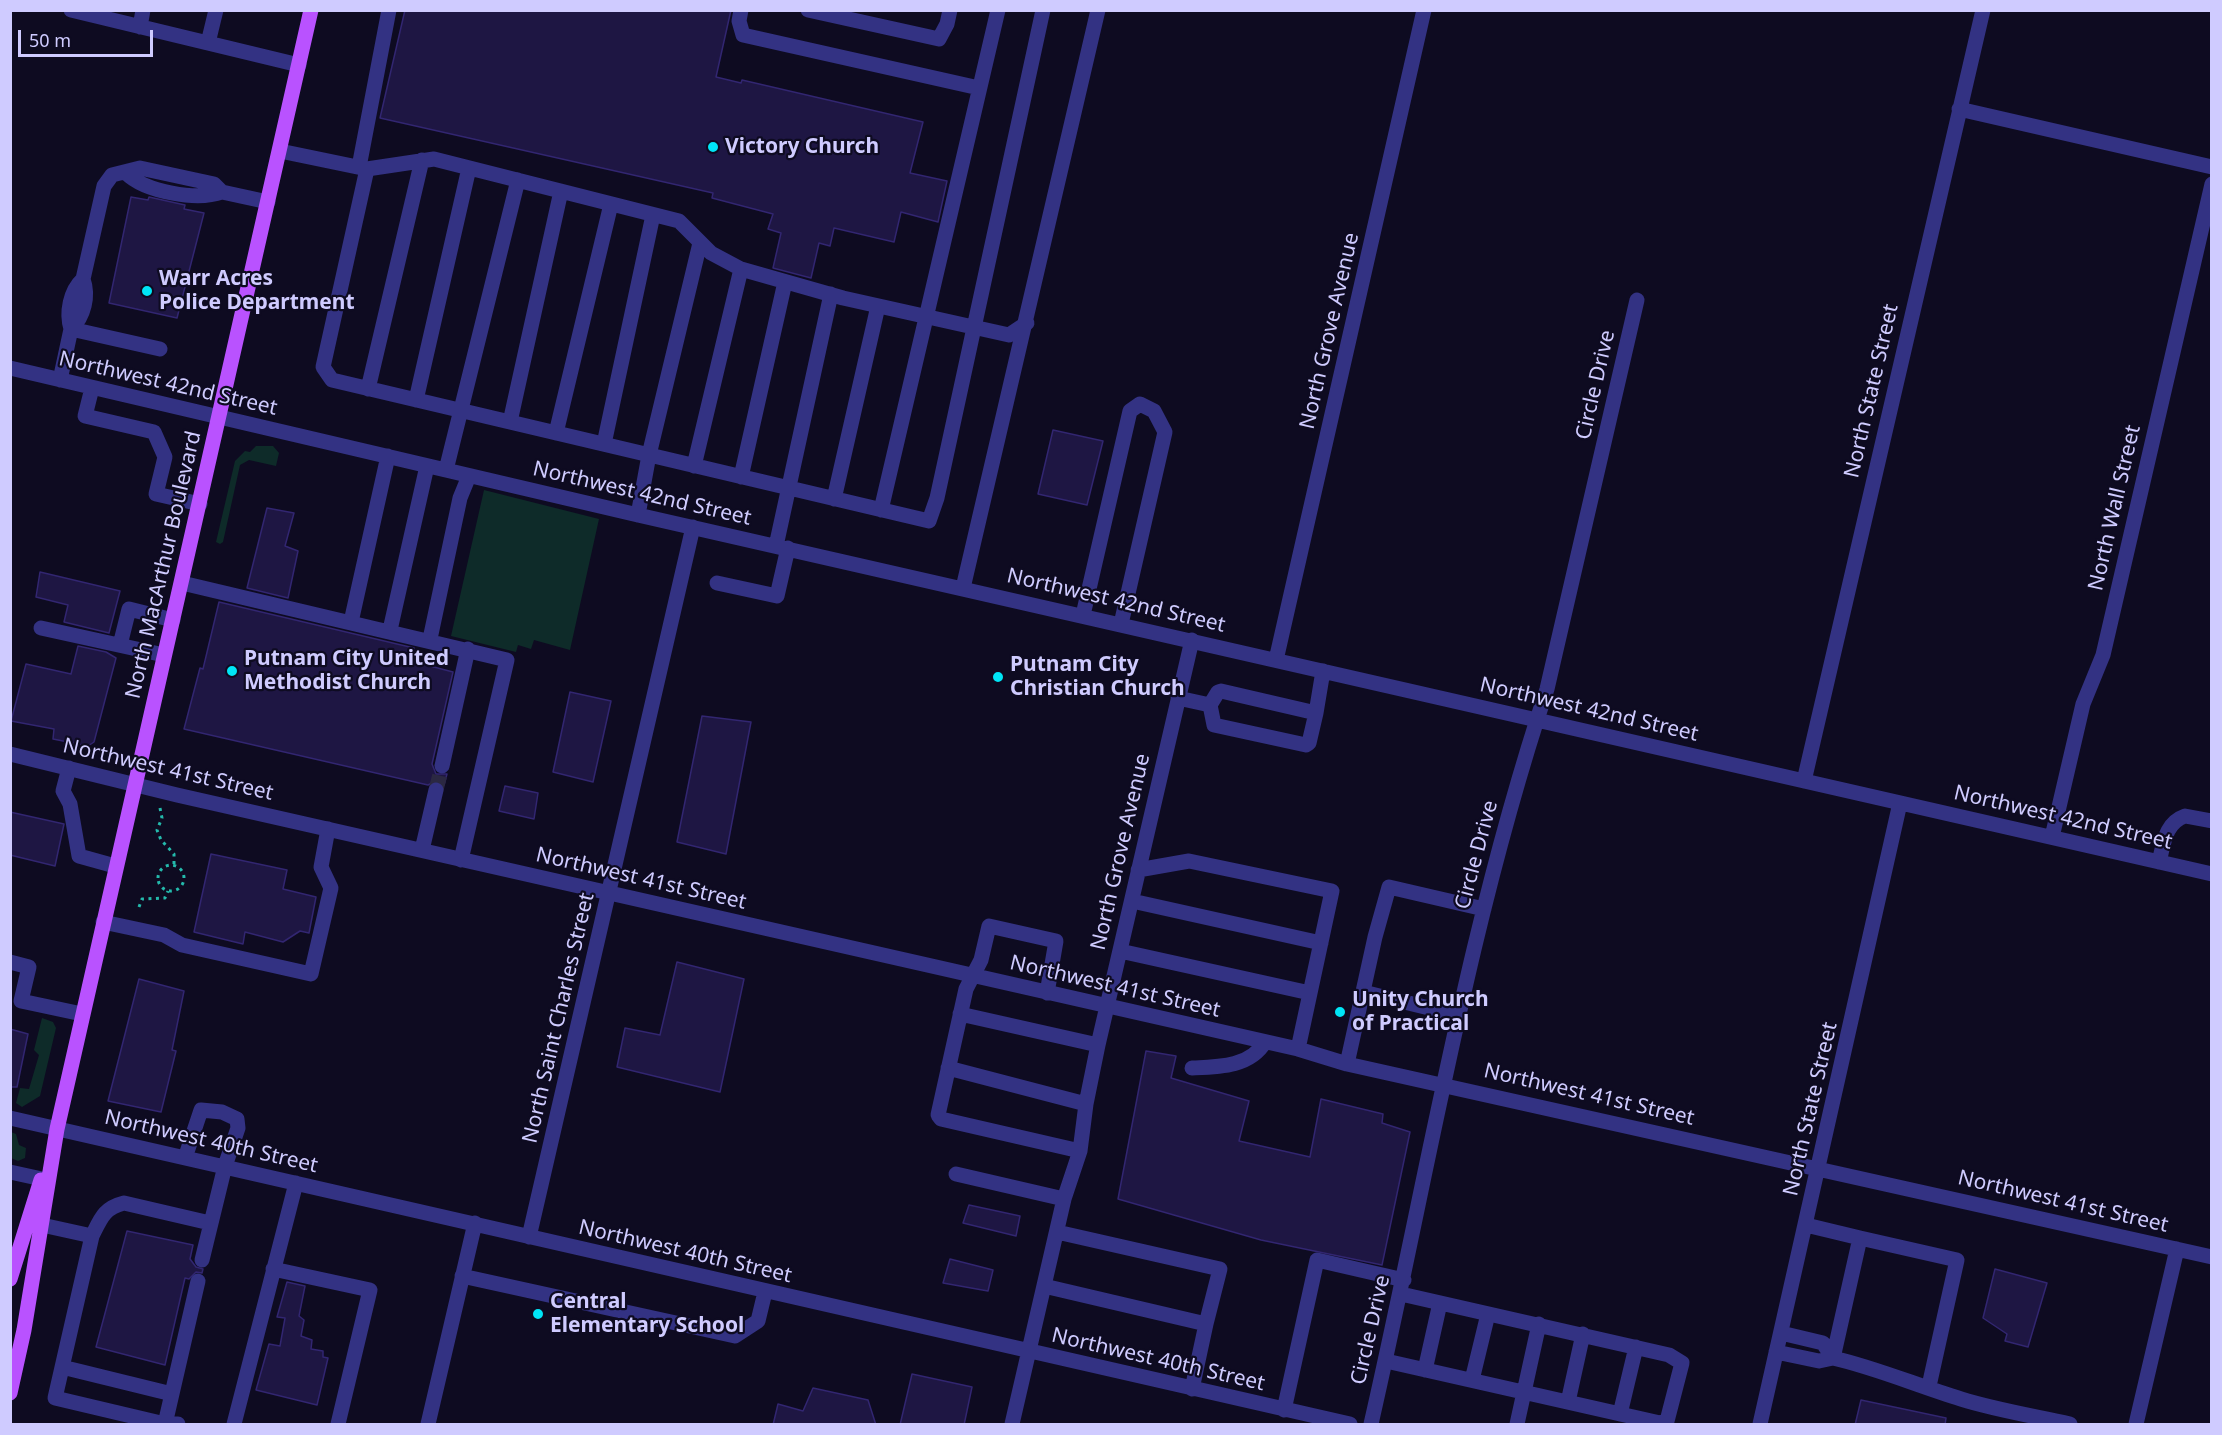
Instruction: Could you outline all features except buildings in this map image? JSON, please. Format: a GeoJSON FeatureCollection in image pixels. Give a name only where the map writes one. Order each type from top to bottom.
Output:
{"type":"FeatureCollection","features":[{"type":"Feature","properties":{"kind":"main road","name":"North MacArthur Boulevard"},"geometry":{"type":"LineString","coordinates":[[10,1393],[42,1225],[57,1129],[82,1014],[311,10]]}},
{"type":"Feature","properties":{"kind":"main road","name":"North MacArthur Boulevard"},"geometry":{"type":"LineString","coordinates":[[10,1279],[57,1129]]}},
{"type":"Feature","properties":{"kind":"street"},"geometry":{"type":"LineString","coordinates":[[71,10],[299,65]]}},
{"type":"Feature","properties":{"kind":"street"},"geometry":{"type":"LineString","coordinates":[[140,27],[144,10]]}},
{"type":"Feature","properties":{"kind":"street"},"geometry":{"type":"LineString","coordinates":[[208,43],[216,10]]}},
{"type":"Feature","properties":{"kind":"street"},"geometry":{"type":"LineString","coordinates":[[389,10],[363,168],[323,367],[332,380],[930,521],[937,498],[1043,10]]}},
{"type":"Feature","properties":{"kind":"street"},"geometry":{"type":"LineString","coordinates":[[741,10],[739,21],[743,35],[979,88]]}},
{"type":"Feature","properties":{"kind":"street"},"geometry":{"type":"LineString","coordinates":[[808,10],[939,39],[950,10]]}},
{"type":"Feature","properties":{"kind":"street"},"geometry":{"type":"LineString","coordinates":[[881,510],[998,10]]}},
{"type":"Feature","properties":{"kind":"street"},"geometry":{"type":"LineString","coordinates":[[963,588],[1027,323],[1098,10]]}},
{"type":"Feature","properties":{"kind":"street","name":"North Grove Avenue"},"geometry":{"type":"LineString","coordinates":[[1276,660],[1424,10]]}},
{"type":"Feature","properties":{"kind":"street","name":"North State Street"},"geometry":{"type":"LineString","coordinates":[[1804,781],[1983,10]]}},
{"type":"Feature","properties":{"kind":"street"},"geometry":{"type":"LineString","coordinates":[[1959,109],[2211,167]]}},
{"type":"Feature","properties":{"kind":"street"},"geometry":{"type":"LineString","coordinates":[[280,151],[363,168],[434,159],[679,221],[711,253],[741,270],[879,306],[1009,335],[1027,323]]}},
{"type":"Feature","properties":{"kind":"street"},"geometry":{"type":"LineString","coordinates":[[368,389],[422,160]]}},
{"type":"Feature","properties":{"kind":"street"},"geometry":{"type":"LineString","coordinates":[[60,380],[71,329],[80,321],[87,290],[83,279],[104,186],[112,175],[140,168],[214,184],[222,192],[268,202]]}},
{"type":"Feature","properties":{"kind":"street"},"geometry":{"type":"LineString","coordinates":[[416,400],[469,168]]}},
{"type":"Feature","properties":{"kind":"street"},"geometry":{"type":"LineString","coordinates":[[446,470],[518,180]]}},
{"type":"Feature","properties":{"kind":"street","name":"North Wall Street"},"geometry":{"type":"LineString","coordinates":[[2052,837],[2083,704],[2103,655],[2211,184]]}},
{"type":"Feature","properties":{"kind":"street"},"geometry":{"type":"LineString","coordinates":[[510,422],[561,191]]}},
{"type":"Feature","properties":{"kind":"street"},"geometry":{"type":"LineString","coordinates":[[556,433],[610,204]]}},
{"type":"Feature","properties":{"kind":"street"},"geometry":{"type":"LineString","coordinates":[[604,444],[653,215]]}},
{"type":"Feature","properties":{"kind":"street"},"geometry":{"type":"LineString","coordinates":[[638,515],[649,455],[700,243]]}},
{"type":"Feature","properties":{"kind":"street"},"geometry":{"type":"LineString","coordinates":[[694,466],[741,270]]}},
{"type":"Feature","properties":{"kind":"street"},"geometry":{"type":"LineString","coordinates":[[741,477],[785,282]]}},
{"type":"Feature","properties":{"kind":"street"},"geometry":{"type":"LineString","coordinates":[[717,583],[777,596],[789,488],[831,294]]}},
{"type":"Feature","properties":{"kind":"street","name":"Circle Drive"},"geometry":{"type":"LineString","coordinates":[[1371,1425],[1403,1287],[1442,1084],[1458,1015],[1526,749],[1547,689],[1637,300]]}},
{"type":"Feature","properties":{"kind":"street"},"geometry":{"type":"LineString","coordinates":[[834,499],[879,306]]}},
{"type":"Feature","properties":{"kind":"street"},"geometry":{"type":"LineString","coordinates":[[71,329],[160,349]]}},
{"type":"Feature","properties":{"kind":"street","name":"Northwest 42nd Street"},"geometry":{"type":"LineString","coordinates":[[10,368],[638,515],[2211,874]]}},
{"type":"Feature","properties":{"kind":"street"},"geometry":{"type":"LineString","coordinates":[[92,388],[86,416],[154,432],[165,457],[156,494],[200,504]]}},
{"type":"Feature","properties":{"kind":"street"},"geometry":{"type":"LineString","coordinates":[[1083,615],[1130,411],[1140,404],[1154,411],[1165,432],[1121,624]]}},
{"type":"Feature","properties":{"kind":"street"},"geometry":{"type":"LineString","coordinates":[[351,622],[388,456]]}},
{"type":"Feature","properties":{"kind":"street"},"geometry":{"type":"LineString","coordinates":[[390,630],[427,466]]}},
{"type":"Feature","properties":{"kind":"street"},"geometry":{"type":"LineString","coordinates":[[430,639],[460,498],[469,476]]}},
{"type":"Feature","properties":{"kind":"street","name":"North Saint Charles Street"},"geometry":{"type":"LineString","coordinates":[[529,1238],[693,527]]}},
{"type":"Feature","properties":{"kind":"street"},"geometry":{"type":"LineString","coordinates":[[182,583],[430,639],[507,660],[461,860]]}},
{"type":"Feature","properties":{"kind":"street"},"geometry":{"type":"LineString","coordinates":[[120,645],[129,609],[173,620]]}},
{"type":"Feature","properties":{"kind":"street"},"geometry":{"type":"LineString","coordinates":[[41,627],[165,655]]}},
{"type":"Feature","properties":{"kind":"street","name":"North Grove Avenue"},"geometry":{"type":"LineString","coordinates":[[1012,1425],[1064,1199],[1080,1151],[1086,1104],[1098,1045],[1191,640]]}},
{"type":"Feature","properties":{"kind":"street"},"geometry":{"type":"LineString","coordinates":[[442,766],[468,649]]}},
{"type":"Feature","properties":{"kind":"street"},"geometry":{"type":"LineString","coordinates":[[1316,713],[1221,692],[1218,692],[1210,705],[1214,725],[1306,745],[1309,743],[1316,713],[1323,671]]}},
{"type":"Feature","properties":{"kind":"street"},"geometry":{"type":"LineString","coordinates":[[1178,698],[1210,705]]}},
{"type":"Feature","properties":{"kind":"street","name":"Northwest 41st Street"},"geometry":{"type":"LineString","coordinates":[[10,754],[461,860],[1298,1049],[1347,1064],[1819,1167],[2211,1257]]}},
{"type":"Feature","properties":{"kind":"street"},"geometry":{"type":"LineString","coordinates":[[69,768],[63,791],[70,804],[79,856],[115,866]]}},
{"type":"Feature","properties":{"kind":"street"},"geometry":{"type":"LineString","coordinates":[[422,850],[436,790]]}},
{"type":"Feature","properties":{"kind":"street","name":"North State Street"},"geometry":{"type":"LineString","coordinates":[[1760,1425],[1900,803]]}},
{"type":"Feature","properties":{"kind":"street"},"geometry":{"type":"LineString","coordinates":[[2159,862],[2168,828],[2174,822],[2185,816],[2211,821]]}},
{"type":"Feature","properties":{"kind":"street"},"geometry":{"type":"LineString","coordinates":[[103,922],[164,935],[182,945],[311,974],[331,888],[321,867],[328,829]]}},
{"type":"Feature","properties":{"kind":"street"},"geometry":{"type":"LineString","coordinates":[[1138,870],[1189,861],[1332,891],[1298,1049]]}},
{"type":"Feature","properties":{"kind":"street"},"geometry":{"type":"LineString","coordinates":[[1347,1064],[1389,887],[1484,909]]}},
{"type":"Feature","properties":{"kind":"street"},"geometry":{"type":"LineString","coordinates":[[1132,901],[1321,943]]}},
{"type":"Feature","properties":{"kind":"street"},"geometry":{"type":"LineString","coordinates":[[1047,993],[1056,941],[991,925],[966,989],[938,1115],[941,1119],[1080,1151]]}},
{"type":"Feature","properties":{"kind":"street"},"geometry":{"type":"LineString","coordinates":[[1120,951],[1310,993]]}},
{"type":"Feature","properties":{"kind":"street"},"geometry":{"type":"LineString","coordinates":[[10,962],[29,967],[21,1001],[82,1014]]}},
{"type":"Feature","properties":{"kind":"street"},"geometry":{"type":"LineString","coordinates":[[1363,992],[1458,1015]]}},
{"type":"Feature","properties":{"kind":"street"},"geometry":{"type":"LineString","coordinates":[[960,1014],[1098,1045]]}},
{"type":"Feature","properties":{"kind":"street"},"geometry":{"type":"LineString","coordinates":[[1192,1068],[1221,1067],[1242,1061],[1258,1054],[1265,1042]]}},
{"type":"Feature","properties":{"kind":"street"},"geometry":{"type":"LineString","coordinates":[[948,1068],[1086,1104]]}},
{"type":"Feature","properties":{"kind":"street"},"geometry":{"type":"LineString","coordinates":[[185,1158],[198,1112],[207,1109],[222,1112],[231,1115],[238,1122],[202,1260]]}},
{"type":"Feature","properties":{"kind":"street","name":"Northwest 40th Street"},"geometry":{"type":"LineString","coordinates":[[10,1118],[1350,1425]]}},
{"type":"Feature","properties":{"kind":"street"},"geometry":{"type":"LineString","coordinates":[[10,1172],[42,1179]]}},
{"type":"Feature","properties":{"kind":"street"},"geometry":{"type":"LineString","coordinates":[[956,1173],[1064,1199]]}},
{"type":"Feature","properties":{"kind":"street"},"geometry":{"type":"LineString","coordinates":[[234,1425],[296,1183]]}},
{"type":"Feature","properties":{"kind":"street"},"geometry":{"type":"LineString","coordinates":[[178,1425],[165,1424],[55,1398],[92,1236],[102,1214],[110,1206],[124,1203],[210,1223]]}},
{"type":"Feature","properties":{"kind":"street"},"geometry":{"type":"LineString","coordinates":[[430,1424],[475,1223]]}},
{"type":"Feature","properties":{"kind":"street"},"geometry":{"type":"LineString","coordinates":[[42,1225],[92,1236]]}},
{"type":"Feature","properties":{"kind":"street"},"geometry":{"type":"LineString","coordinates":[[1806,1225],[1957,1260],[1929,1386]]}},
{"type":"Feature","properties":{"kind":"street"},"geometry":{"type":"LineString","coordinates":[[1057,1232],[1220,1269],[1192,1389]]}},
{"type":"Feature","properties":{"kind":"street"},"geometry":{"type":"LineString","coordinates":[[1833,1358],[1860,1238]]}},
{"type":"Feature","properties":{"kind":"street"},"geometry":{"type":"LineString","coordinates":[[2136,1425],[2177,1249]]}},
{"type":"Feature","properties":{"kind":"street"},"geometry":{"type":"LineString","coordinates":[[1284,1410],[1317,1260],[1403,1287],[1440,1303],[1669,1355],[1683,1363],[1666,1423],[1660,1423],[1386,1361]]}},
{"type":"Feature","properties":{"kind":"street"},"geometry":{"type":"LineString","coordinates":[[273,1269],[370,1290],[338,1425]]}},
{"type":"Feature","properties":{"kind":"street"},"geometry":{"type":"LineString","coordinates":[[462,1276],[735,1336],[758,1321],[765,1292]]}},
{"type":"Feature","properties":{"kind":"street"},"geometry":{"type":"LineString","coordinates":[[165,1424],[198,1281]]}},
{"type":"Feature","properties":{"kind":"street"},"geometry":{"type":"LineString","coordinates":[[1044,1286],[1206,1324]]}},
{"type":"Feature","properties":{"kind":"street"},"geometry":{"type":"LineString","coordinates":[[1425,1370],[1440,1303]]}},
{"type":"Feature","properties":{"kind":"street"},"geometry":{"type":"LineString","coordinates":[[1472,1380],[1488,1314]]}},
{"type":"Feature","properties":{"kind":"street"},"geometry":{"type":"LineString","coordinates":[[1517,1425],[1539,1324]]}},
{"type":"Feature","properties":{"kind":"street"},"geometry":{"type":"LineString","coordinates":[[1568,1402],[1583,1334]]}},
{"type":"Feature","properties":{"kind":"street"},"geometry":{"type":"LineString","coordinates":[[1780,1334],[1822,1343],[1833,1358]]}},
{"type":"Feature","properties":{"kind":"street"},"geometry":{"type":"LineString","coordinates":[[1620,1414],[1636,1347]]}},
{"type":"Feature","properties":{"kind":"street"},"geometry":{"type":"LineString","coordinates":[[1776,1352],[1819,1361],[1833,1358],[1873,1368],[1892,1378],[1929,1386],[1960,1399],[2070,1425]]}},
{"type":"Feature","properties":{"kind":"street"},"geometry":{"type":"LineString","coordinates":[[62,1367],[172,1394]]}},
{"type":"Feature","properties":{"kind":"path"},"geometry":{"type":"LineString","coordinates":[[160,808],[162,818],[157,830],[161,840],[174,854],[174,866]]}},
{"type":"Feature","properties":{"kind":"path"},"geometry":{"type":"LineString","coordinates":[[174,866],[183,873],[184,881],[176,890],[168,891],[160,886],[158,878],[161,869],[174,866]]}},
{"type":"Feature","properties":{"kind":"path"},"geometry":{"type":"LineString","coordinates":[[139,907],[142,899],[165,898],[168,891]]}},
{"type":"Feature","properties":{"kind":"green space"},"geometry":{"type":"Polygon","coordinates":[[[256,446],[273,446],[279,453],[276,466],[249,460],[240,465],[223,542],[220,544],[216,542],[235,461],[245,451],[250,452],[256,446]]]}},
{"type":"Feature","properties":{"kind":"green space"},"geometry":{"type":"Polygon","coordinates":[[[484,490],[599,519],[570,650],[534,640],[531,649],[518,645],[516,652],[451,636],[484,490]]]}},
{"type":"Feature","properties":{"kind":"green space"},"geometry":{"type":"Polygon","coordinates":[[[42,1018],[53,1022],[56,1028],[40,1096],[22,1107],[16,1103],[20,1088],[29,1089],[39,1055],[34,1050],[42,1018]]]}},
{"type":"Feature","properties":{"kind":"green space"},"geometry":{"type":"Polygon","coordinates":[[[11,1132],[16,1134],[19,1145],[26,1148],[25,1158],[18,1161],[11,1158],[11,1132]]]}},
{"type":"Feature","properties":{"kind":"tunnel"},"geometry":{"type":"LineString","coordinates":[[436,790],[442,766]]}},
{"type":"Feature","properties":{"kind":"place","name":"Victory Church"},"geometry":{"type":"Point","coordinates":[713,147]}},
{"type":"Feature","properties":{"kind":"place","name":"Warr Acres Police Department"},"geometry":{"type":"Point","coordinates":[147,291]}},
{"type":"Feature","properties":{"kind":"place","name":"Putnam City United Methodist Church"},"geometry":{"type":"Point","coordinates":[232,671]}},
{"type":"Feature","properties":{"kind":"place","name":"Putnam City Christian Church"},"geometry":{"type":"Point","coordinates":[998,677]}},
{"type":"Feature","properties":{"kind":"place","name":"Unity Church of Practical"},"geometry":{"type":"Point","coordinates":[1340,1012]}},
{"type":"Feature","properties":{"kind":"place","name":"Central Elementary School"},"geometry":{"type":"Point","coordinates":[538,1314]}}]}
